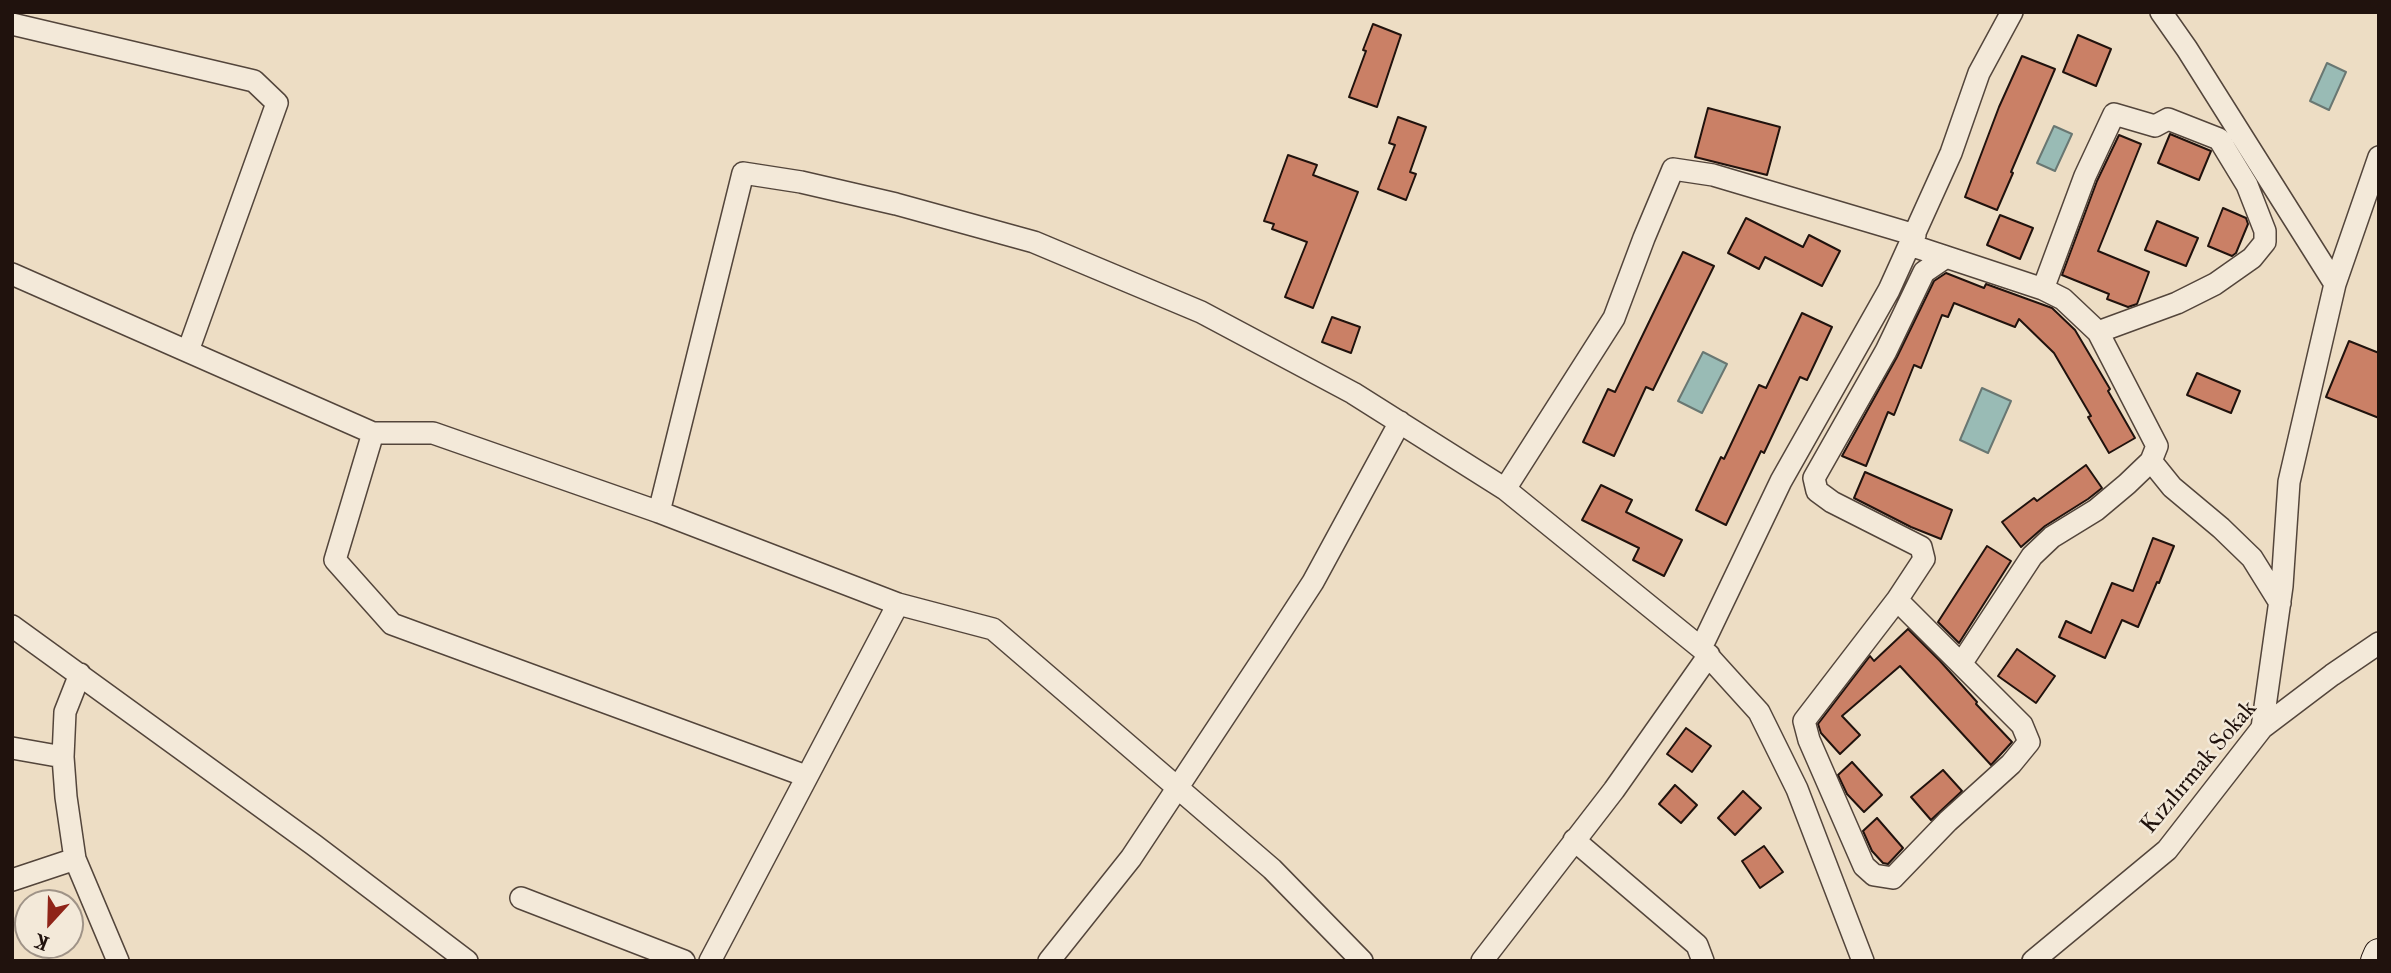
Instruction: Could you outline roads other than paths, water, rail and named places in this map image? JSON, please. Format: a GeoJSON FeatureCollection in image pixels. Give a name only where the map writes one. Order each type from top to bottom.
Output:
{"type":"FeatureCollection","features":[{"type":"Feature","properties":{"kind":"street"},"geometry":{"type":"LineString","coordinates":[[1482,961],[1614,790],[1705,652],[1781,481],[1889,290],[1951,153],[1979,73],[2012,12]]}},
{"type":"Feature","properties":{"kind":"street"},"geometry":{"type":"LineString","coordinates":[[2161,12],[2335,285]]}},
{"type":"Feature","properties":{"kind":"street"},"geometry":{"type":"LineString","coordinates":[[12,24],[254,81],[277,103],[188,351]]}},
{"type":"Feature","properties":{"kind":"street"},"geometry":{"type":"LineString","coordinates":[[2043,289],[2085,176],[2114,114],[2155,126],[2168,120],[2219,139],[2247,185],[2265,231],[2264,242],[2252,258],[2215,284],[2177,303],[2098,332]]}},
{"type":"Feature","properties":{"kind":"street"},"geometry":{"type":"LineString","coordinates":[[2262,728],[2280,603],[2289,481],[2335,285],[2379,158]]}},
{"type":"Feature","properties":{"kind":"street"},"geometry":{"type":"LineString","coordinates":[[1505,489],[1614,318],[1673,169],[1713,175],[1912,240],[1946,257],[2043,289],[2063,299],[2098,332],[2157,446],[2151,461],[2127,484],[2096,510],[2052,537],[2032,556],[1961,664]]}},
{"type":"Feature","properties":{"kind":"street"},"geometry":{"type":"LineString","coordinates":[[659,512],[743,173],[801,182],[896,204],[1034,242],[1201,312],[1353,393],[1505,489],[1705,652],[1759,712],[1797,789],[1863,961]]}},
{"type":"Feature","properties":{"kind":"street"},"geometry":{"type":"LineString","coordinates":[[1897,600],[2022,725],[2029,741],[2011,764],[1948,821],[1893,878],[1874,875],[1864,866],[1809,740],[1804,721],[1897,600],[1924,559],[1921,547],[1832,502],[1817,491],[1814,478],[1886,351],[1924,272],[1946,257]]}},
{"type":"Feature","properties":{"kind":"street"},"geometry":{"type":"LineString","coordinates":[[12,274],[373,433],[433,433],[659,512],[898,604],[993,629],[1272,869],[1362,961]]}},
{"type":"Feature","properties":{"kind":"street"},"geometry":{"type":"LineString","coordinates":[[1049,961],[1131,858],[1313,582],[1400,422]]}},
{"type":"Feature","properties":{"kind":"street"},"geometry":{"type":"LineString","coordinates":[[373,433],[335,560],[392,624],[806,776]]}},
{"type":"Feature","properties":{"kind":"street"},"geometry":{"type":"LineString","coordinates":[[2151,461],[2172,487],[2252,558],[2280,603]]}},
{"type":"Feature","properties":{"kind":"street"},"geometry":{"type":"LineString","coordinates":[[710,961],[898,604]]}},
{"type":"Feature","properties":{"kind":"street"},"geometry":{"type":"LineString","coordinates":[[12,626],[314,845],[467,961]]}},
{"type":"Feature","properties":{"kind":"street","name":"Kızılırmak Sokak"},"geometry":{"type":"LineString","coordinates":[[2033,961],[2167,850],[2262,728],[2379,643]]}},
{"type":"Feature","properties":{"kind":"street"},"geometry":{"type":"LineString","coordinates":[[80,674],[65,712],[63,757],[75,859],[118,961]]}},
{"type":"Feature","properties":{"kind":"street"},"geometry":{"type":"LineString","coordinates":[[12,748],[63,757]]}},
{"type":"Feature","properties":{"kind":"street"},"geometry":{"type":"LineString","coordinates":[[1574,839],[1697,945],[1703,961]]}},
{"type":"Feature","properties":{"kind":"street"},"geometry":{"type":"LineString","coordinates":[[12,880],[75,859]]}},
{"type":"Feature","properties":{"kind":"street"},"geometry":{"type":"LineString","coordinates":[[521,898],[684,961]]}},
{"type":"Feature","properties":{"kind":"street"},"geometry":{"type":"LineString","coordinates":[[2376,961],[2379,954]]}},
{"type":"Feature","properties":{"kind":"water"},"geometry":{"type":"Polygon","coordinates":[[[2327,63],[2346,72],[2329,110],[2310,101],[2327,63]]]}},
{"type":"Feature","properties":{"kind":"water"},"geometry":{"type":"Polygon","coordinates":[[[2054,126],[2072,134],[2055,171],[2037,163],[2054,126]]]}},
{"type":"Feature","properties":{"kind":"water"},"geometry":{"type":"Polygon","coordinates":[[[1703,352],[1727,364],[1702,413],[1678,401],[1703,352]]]}},
{"type":"Feature","properties":{"kind":"water"},"geometry":{"type":"Polygon","coordinates":[[[1982,388],[2011,401],[1988,453],[1960,440],[1982,388]]]}}]}
